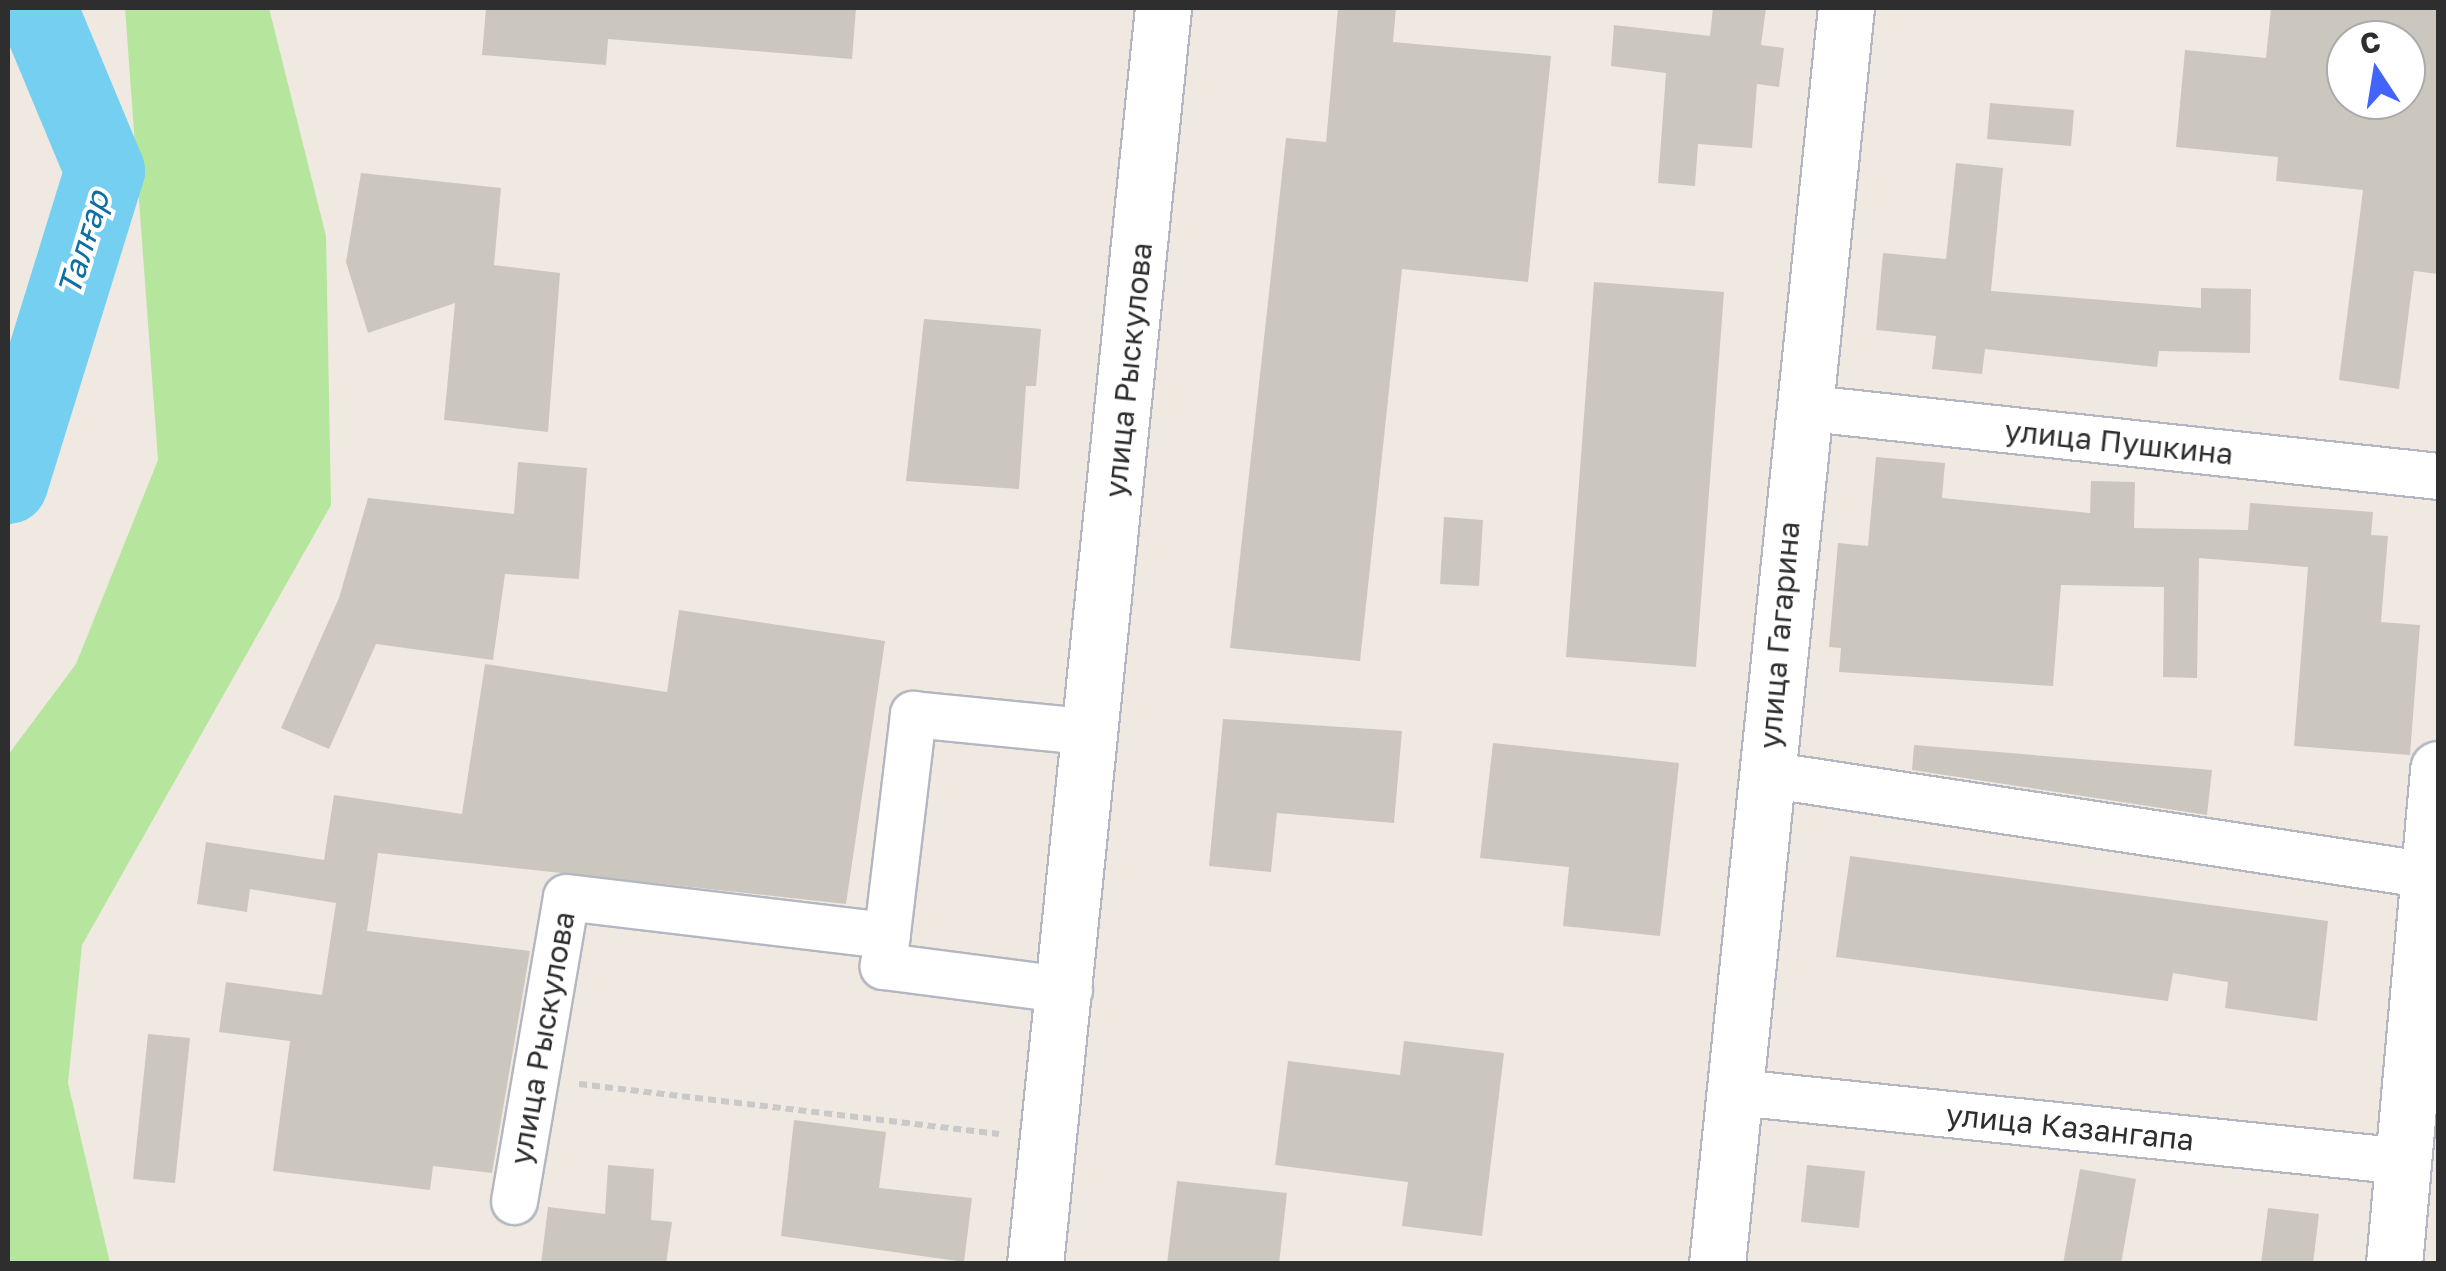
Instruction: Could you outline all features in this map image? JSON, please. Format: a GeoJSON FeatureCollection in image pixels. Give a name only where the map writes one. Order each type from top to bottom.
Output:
{"type":"FeatureCollection","features":[{"type":"Feature","properties":{"kind":"main road","name":"улица Рыскулова"},"geometry":{"type":"LineString","coordinates":[[1035,1264],[1069,990],[1163,8]]}},
{"type":"Feature","properties":{"kind":"main road","name":"улица Гагарина"},"geometry":{"type":"LineString","coordinates":[[1717,1264],[1737,1092],[1800,407],[1846,8]]}},
{"type":"Feature","properties":{"kind":"main road"},"geometry":{"type":"LineString","coordinates":[[2394,1264],[2438,770]]}},
{"type":"Feature","properties":{"kind":"street","name":"улица Пушкина"},"geometry":{"type":"LineString","coordinates":[[1800,407],[2438,476]]}},
{"type":"Feature","properties":{"kind":"street"},"geometry":{"type":"LineString","coordinates":[[1069,990],[883,966],[913,714],[1093,732]]}},
{"type":"Feature","properties":{"kind":"street"},"geometry":{"type":"LineString","coordinates":[[1766,774],[2429,875]]}},
{"type":"Feature","properties":{"kind":"street","name":"улица Рыскулова"},"geometry":{"type":"LineString","coordinates":[[514,1201],[540,1080],[566,897],[887,935]]}},
{"type":"Feature","properties":{"kind":"street","name":"улица Казангапа"},"geometry":{"type":"LineString","coordinates":[[1737,1092],[2404,1161]]}},
{"type":"Feature","properties":{"kind":"path"},"geometry":{"type":"LineString","coordinates":[[540,1080],[1050,1140]]}},
{"type":"Feature","properties":{"kind":"green space"},"geometry":{"type":"Polygon","coordinates":[[[125,8],[269,8],[326,236],[331,505],[82,945],[68,1083],[110,1263],[8,1263],[8,755],[76,664],[158,460],[125,8]]]}},
{"type":"Feature","properties":{"kind":"building"},"geometry":{"type":"Polygon","coordinates":[[[486,8],[856,8],[852,59],[608,39],[606,65],[482,55],[486,8]]]}},
{"type":"Feature","properties":{"kind":"building"},"geometry":{"type":"Polygon","coordinates":[[[1338,8],[1396,8],[1393,42],[1551,56],[1528,282],[1402,269],[1360,661],[1230,648],[1286,138],[1326,142],[1338,8]]]}},
{"type":"Feature","properties":{"kind":"building"},"geometry":{"type":"Polygon","coordinates":[[[1713,8],[1766,8],[1761,45],[1784,48],[1779,87],[1757,84],[1752,148],[1698,144],[1695,186],[1658,183],[1666,73],[1611,66],[1614,25],[1710,36],[1713,8]]]}},
{"type":"Feature","properties":{"kind":"building"},"geometry":{"type":"Polygon","coordinates":[[[2271,8],[2438,8],[2438,274],[2414,271],[2399,389],[2339,380],[2363,190],[2276,181],[2278,157],[2176,147],[2185,50],[2266,58],[2271,8]]]}},
{"type":"Feature","properties":{"kind":"building"},"geometry":{"type":"Polygon","coordinates":[[[1990,103],[2074,110],[2071,146],[1987,139],[1990,103]]]}},
{"type":"Feature","properties":{"kind":"building"},"geometry":{"type":"Polygon","coordinates":[[[1956,163],[2003,168],[1991,291],[2201,308],[2201,288],[2251,289],[2250,353],[2159,351],[2157,367],[1985,349],[1982,374],[1932,369],[1936,336],[1876,330],[1883,253],[1946,259],[1956,163]]]}},
{"type":"Feature","properties":{"kind":"building"},"geometry":{"type":"Polygon","coordinates":[[[361,173],[501,188],[494,265],[560,273],[548,432],[444,420],[455,303],[368,333],[346,262],[361,173]]]}},
{"type":"Feature","properties":{"kind":"building"},"geometry":{"type":"Polygon","coordinates":[[[1594,282],[1724,292],[1696,667],[1566,657],[1594,282]]]}},
{"type":"Feature","properties":{"kind":"building"},"geometry":{"type":"Polygon","coordinates":[[[924,319],[1041,329],[1036,386],[1026,386],[1019,489],[906,481],[924,319]]]}},
{"type":"Feature","properties":{"kind":"building"},"geometry":{"type":"Polygon","coordinates":[[[1876,457],[1945,463],[1942,498],[2090,513],[2091,481],[2135,482],[2134,528],[2248,530],[2250,503],[2373,512],[2371,535],[2388,536],[2381,622],[2420,625],[2410,755],[2294,746],[2308,567],[2199,558],[2197,678],[2163,677],[2164,587],[2061,585],[2053,686],[1839,672],[1841,648],[1829,647],[1838,543],[1868,546],[1876,457]]]}},
{"type":"Feature","properties":{"kind":"building"},"geometry":{"type":"Polygon","coordinates":[[[518,462],[587,468],[579,579],[505,574],[493,660],[376,644],[329,749],[281,728],[339,598],[368,498],[514,514],[518,462]]]}},
{"type":"Feature","properties":{"kind":"building"},"geometry":{"type":"Polygon","coordinates":[[[1444,517],[1483,520],[1479,586],[1440,584],[1444,517]]]}},
{"type":"Feature","properties":{"kind":"building"},"geometry":{"type":"Polygon","coordinates":[[[679,610],[885,641],[846,904],[378,853],[367,931],[530,951],[492,1173],[433,1166],[430,1190],[273,1171],[290,1041],[219,1032],[226,982],[322,995],[336,903],[250,889],[247,912],[197,904],[206,842],[324,860],[334,795],[462,814],[485,664],[667,692],[679,610]]]}},
{"type":"Feature","properties":{"kind":"building"},"geometry":{"type":"Polygon","coordinates":[[[1223,719],[1402,731],[1394,823],[1277,813],[1271,872],[1209,866],[1223,719]]]}},
{"type":"Feature","properties":{"kind":"building"},"geometry":{"type":"Polygon","coordinates":[[[1493,743],[1679,763],[1660,936],[1563,926],[1569,867],[1480,858],[1493,743]]]}},
{"type":"Feature","properties":{"kind":"building"},"geometry":{"type":"Polygon","coordinates":[[[1914,745],[2212,770],[2207,815],[1912,770],[1914,745]]]}},
{"type":"Feature","properties":{"kind":"building"},"geometry":{"type":"Polygon","coordinates":[[[1850,856],[2328,921],[2317,1021],[2225,1008],[2228,982],[2173,973],[2168,1001],[1836,957],[1850,856]]]}},
{"type":"Feature","properties":{"kind":"building"},"geometry":{"type":"Polygon","coordinates":[[[148,1034],[190,1038],[175,1183],[133,1179],[148,1034]]]}},
{"type":"Feature","properties":{"kind":"building"},"geometry":{"type":"Polygon","coordinates":[[[1404,1041],[1504,1053],[1482,1236],[1402,1226],[1408,1182],[1275,1165],[1288,1061],[1400,1075],[1404,1041]]]}},
{"type":"Feature","properties":{"kind":"building"},"geometry":{"type":"Polygon","coordinates":[[[794,1120],[886,1132],[879,1188],[972,1198],[964,1262],[781,1236],[794,1120]]]}},
{"type":"Feature","properties":{"kind":"building"},"geometry":{"type":"Polygon","coordinates":[[[608,1165],[654,1169],[651,1220],[672,1222],[666,1264],[541,1264],[548,1207],[605,1214],[608,1165]]]}},
{"type":"Feature","properties":{"kind":"building"},"geometry":{"type":"Polygon","coordinates":[[[1807,1165],[1865,1171],[1859,1228],[1801,1222],[1807,1165]]]}},
{"type":"Feature","properties":{"kind":"building"},"geometry":{"type":"Polygon","coordinates":[[[2080,1169],[2136,1179],[2121,1264],[2063,1264],[2080,1169]]]}},
{"type":"Feature","properties":{"kind":"building"},"geometry":{"type":"Polygon","coordinates":[[[1177,1181],[1287,1193],[1279,1264],[1167,1264],[1177,1181]]]}},
{"type":"Feature","properties":{"kind":"building"},"geometry":{"type":"Polygon","coordinates":[[[2268,1208],[2319,1214],[2313,1264],[2261,1264],[2268,1208]]]}},
{"type":"Feature","properties":{"kind":"waterway","name":"Талғар"},"geometry":{"type":"LineString","coordinates":[[8,484],[105,171],[37,8]]}}]}
